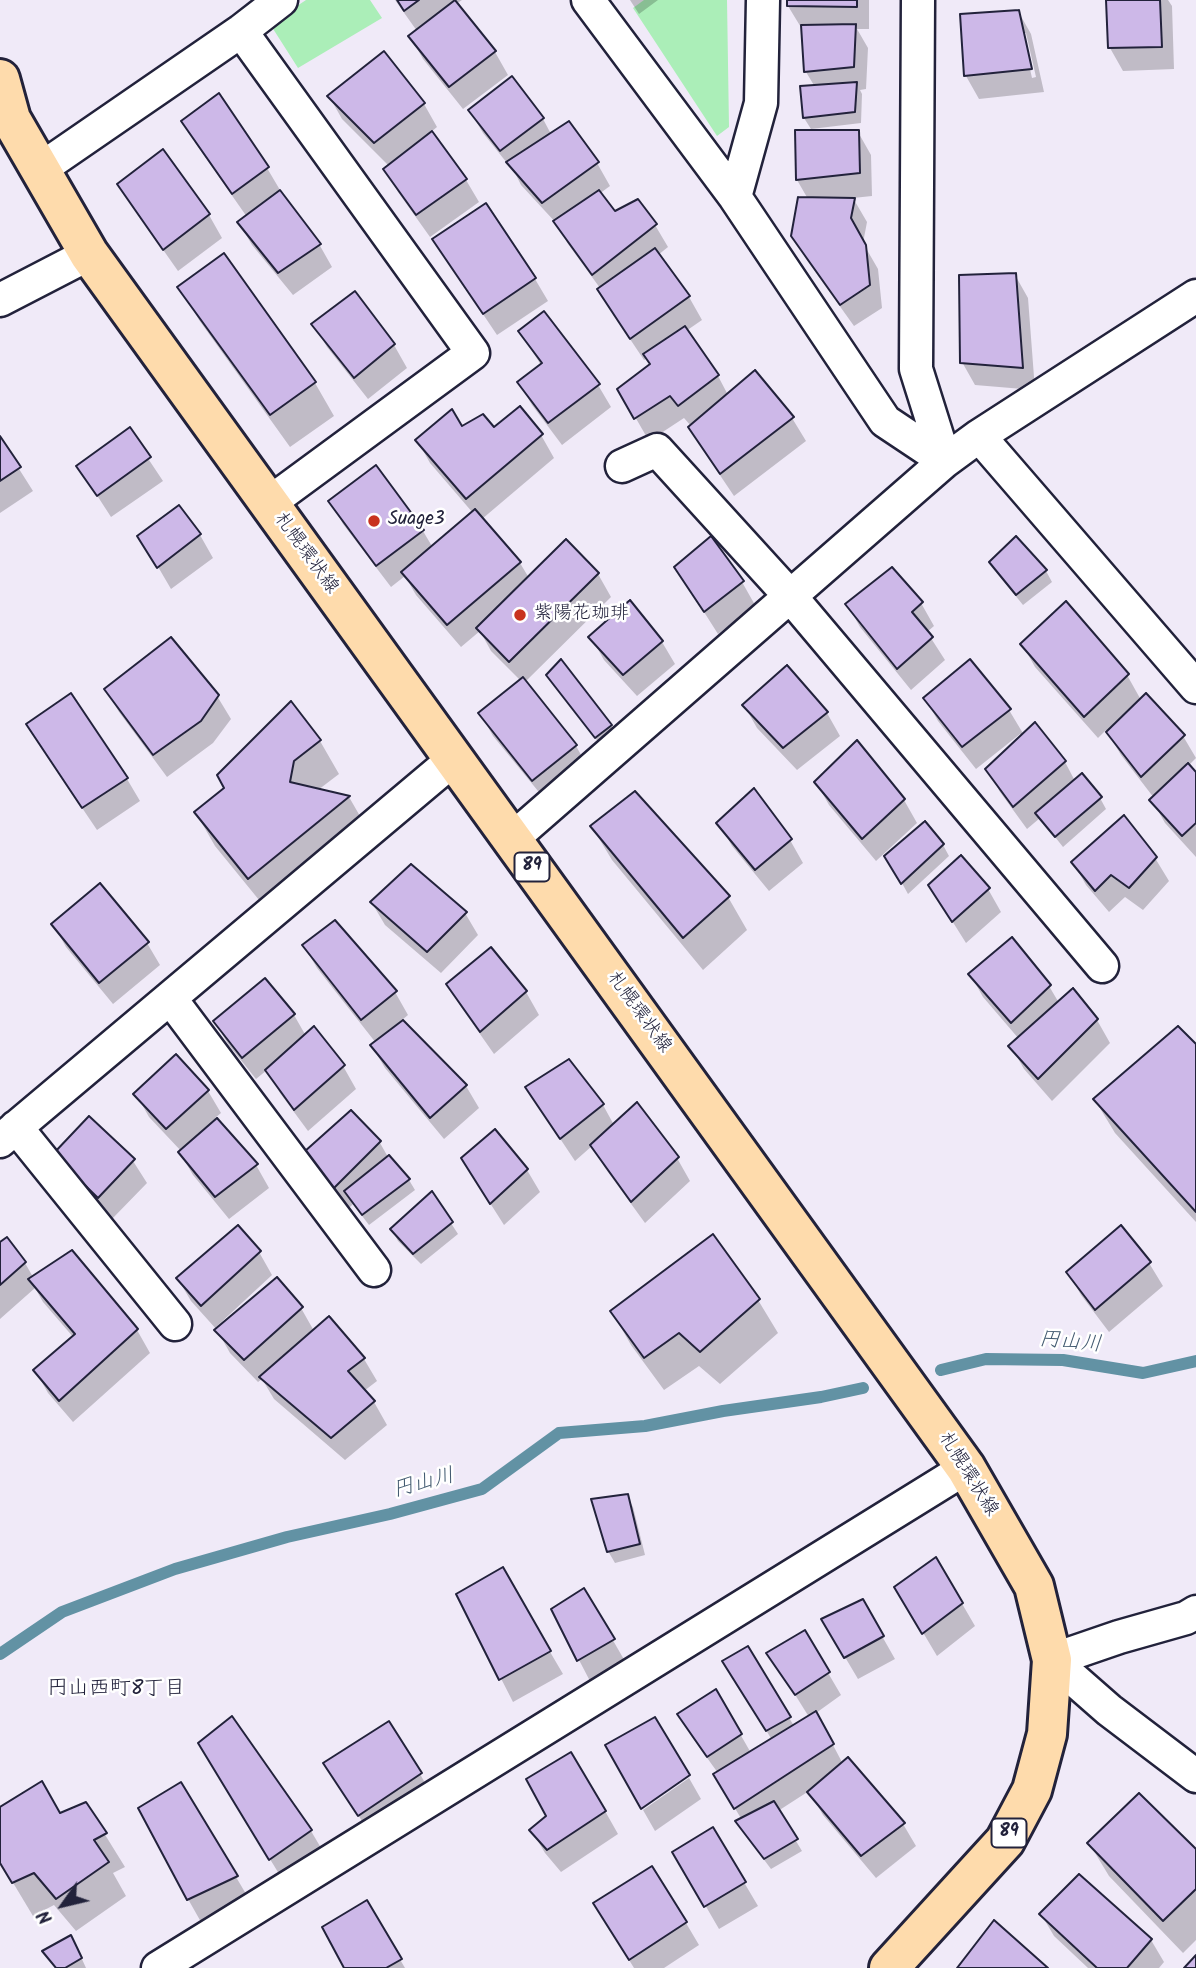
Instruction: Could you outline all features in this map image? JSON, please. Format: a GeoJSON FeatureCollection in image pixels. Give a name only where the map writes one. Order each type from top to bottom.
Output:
{"type":"FeatureCollection","features":[{"type":"Feature","properties":{"kind":"main road","name":"札幌環状線"},"geometry":{"type":"LineString","coordinates":[[0,79],[5,118],[89,254],[966,1468],[1034,1586],[1052,1660],[1046,1734],[1032,1790],[1005,1841],[889,1968]]}},
{"type":"Feature","properties":{"kind":"street"},"geometry":{"type":"LineString","coordinates":[[39,170],[241,31],[281,0]]}},
{"type":"Feature","properties":{"kind":"street"},"geometry":{"type":"LineString","coordinates":[[588,0],[735,197],[885,421],[945,461]]}},
{"type":"Feature","properties":{"kind":"street"},"geometry":{"type":"LineString","coordinates":[[735,197],[761,103],[763,0]]}},
{"type":"Feature","properties":{"kind":"street"},"geometry":{"type":"LineString","coordinates":[[918,0],[916,369],[945,461]]}},
{"type":"Feature","properties":{"kind":"street"},"geometry":{"type":"LineString","coordinates":[[241,31],[473,353],[269,503]]}},
{"type":"Feature","properties":{"kind":"street"},"geometry":{"type":"LineString","coordinates":[[0,300],[89,254]]}},
{"type":"Feature","properties":{"kind":"street"},"geometry":{"type":"LineString","coordinates":[[512,839],[945,461],[979,436],[1196,296]]}},
{"type":"Feature","properties":{"kind":"street"},"geometry":{"type":"LineString","coordinates":[[979,436],[1196,687]]}},
{"type":"Feature","properties":{"kind":"street"},"geometry":{"type":"LineString","coordinates":[[622,466],[657,450],[790,596],[1102,966]]}},
{"type":"Feature","properties":{"kind":"street"},"geometry":{"type":"LineString","coordinates":[[175,1324],[8,1134],[454,759]]}},
{"type":"Feature","properties":{"kind":"street"},"geometry":{"type":"LineString","coordinates":[[170,998],[374,1270]]}},
{"type":"Feature","properties":{"kind":"street"},"geometry":{"type":"LineString","coordinates":[[158,1968],[966,1468]]}},
{"type":"Feature","properties":{"kind":"street"},"geometry":{"type":"LineString","coordinates":[[1052,1660],[1186,1618],[1196,1612]]}},
{"type":"Feature","properties":{"kind":"street"},"geometry":{"type":"LineString","coordinates":[[1052,1660],[1110,1710],[1196,1776]]}},
{"type":"Feature","properties":{"kind":"green space"},"geometry":{"type":"Polygon","coordinates":[[[306,0],[370,0],[382,18],[298,68],[270,24],[306,0]]]}},
{"type":"Feature","properties":{"kind":"green space"},"geometry":{"type":"Polygon","coordinates":[[[644,0],[727,0],[729,127],[717,136],[633,8],[644,0]]]}},
{"type":"Feature","properties":{"kind":"building"},"geometry":{"type":"Polygon","coordinates":[[[397,0],[419,0],[404,11],[397,0]]]}},
{"type":"Feature","properties":{"kind":"building"},"geometry":{"type":"Polygon","coordinates":[[[455,0],[496,51],[449,87],[408,36],[455,0]]]}},
{"type":"Feature","properties":{"kind":"building"},"geometry":{"type":"Polygon","coordinates":[[[787,0],[857,0],[857,7],[787,6],[787,0]]]}},
{"type":"Feature","properties":{"kind":"building"},"geometry":{"type":"Polygon","coordinates":[[[1106,0],[1160,0],[1162,47],[1108,48],[1106,0]]]}},
{"type":"Feature","properties":{"kind":"building"},"geometry":{"type":"Polygon","coordinates":[[[1019,10],[1032,69],[964,76],[960,14],[1019,10]]]}},
{"type":"Feature","properties":{"kind":"building"},"geometry":{"type":"Polygon","coordinates":[[[856,24],[854,67],[804,72],[801,25],[856,24]]]}},
{"type":"Feature","properties":{"kind":"building"},"geometry":{"type":"Polygon","coordinates":[[[384,51],[425,103],[374,143],[327,96],[384,51]]]}},
{"type":"Feature","properties":{"kind":"building"},"geometry":{"type":"Polygon","coordinates":[[[512,76],[544,118],[500,151],[468,110],[512,76]]]}},
{"type":"Feature","properties":{"kind":"building"},"geometry":{"type":"Polygon","coordinates":[[[857,82],[855,112],[803,118],[800,86],[857,82]]]}},
{"type":"Feature","properties":{"kind":"building"},"geometry":{"type":"Polygon","coordinates":[[[219,93],[269,167],[232,194],[181,121],[219,93]]]}},
{"type":"Feature","properties":{"kind":"building"},"geometry":{"type":"Polygon","coordinates":[[[569,121],[599,162],[542,203],[506,162],[569,121]]]}},
{"type":"Feature","properties":{"kind":"building"},"geometry":{"type":"Polygon","coordinates":[[[795,130],[859,130],[860,173],[796,180],[795,130]]]}},
{"type":"Feature","properties":{"kind":"building"},"geometry":{"type":"Polygon","coordinates":[[[432,131],[467,179],[416,215],[383,169],[432,131]]]}},
{"type":"Feature","properties":{"kind":"building"},"geometry":{"type":"Polygon","coordinates":[[[163,149],[210,214],[163,250],[117,184],[163,149]]]}},
{"type":"Feature","properties":{"kind":"building"},"geometry":{"type":"Polygon","coordinates":[[[280,190],[321,244],[278,273],[237,222],[280,190]]]}},
{"type":"Feature","properties":{"kind":"building"},"geometry":{"type":"Polygon","coordinates":[[[599,190],[615,211],[638,199],[657,224],[592,275],[553,221],[599,190]]]}},
{"type":"Feature","properties":{"kind":"building"},"geometry":{"type":"Polygon","coordinates":[[[798,197],[855,198],[851,218],[866,245],[870,285],[840,305],[791,236],[798,197]]]}},
{"type":"Feature","properties":{"kind":"building"},"geometry":{"type":"Polygon","coordinates":[[[486,203],[536,278],[483,314],[432,239],[486,203]]]}},
{"type":"Feature","properties":{"kind":"building"},"geometry":{"type":"Polygon","coordinates":[[[655,248],[690,296],[630,339],[597,289],[655,248]]]}},
{"type":"Feature","properties":{"kind":"building"},"geometry":{"type":"Polygon","coordinates":[[[224,253],[316,382],[270,415],[177,287],[224,253]]]}},
{"type":"Feature","properties":{"kind":"building"},"geometry":{"type":"Polygon","coordinates":[[[1016,273],[1023,368],[960,363],[959,275],[1016,273]]]}},
{"type":"Feature","properties":{"kind":"building"},"geometry":{"type":"Polygon","coordinates":[[[355,291],[395,344],[354,378],[311,324],[355,291]]]}},
{"type":"Feature","properties":{"kind":"building"},"geometry":{"type":"Polygon","coordinates":[[[544,311],[600,384],[548,423],[517,382],[542,363],[518,331],[544,311]]]}},
{"type":"Feature","properties":{"kind":"building"},"geometry":{"type":"Polygon","coordinates":[[[685,326],[719,375],[678,406],[670,396],[634,419],[617,389],[650,364],[643,354],[685,326]]]}},
{"type":"Feature","properties":{"kind":"building"},"geometry":{"type":"Polygon","coordinates":[[[755,370],[794,417],[720,474],[688,427],[755,370]]]}},
{"type":"Feature","properties":{"kind":"building"},"geometry":{"type":"Polygon","coordinates":[[[520,406],[543,434],[466,499],[415,440],[452,409],[462,426],[483,414],[494,427],[520,406]]]}},
{"type":"Feature","properties":{"kind":"building"},"geometry":{"type":"Polygon","coordinates":[[[130,427],[151,457],[97,496],[76,466],[130,427]]]}},
{"type":"Feature","properties":{"kind":"building"},"geometry":{"type":"Polygon","coordinates":[[[0,436],[21,467],[0,481],[0,436]]]}},
{"type":"Feature","properties":{"kind":"building"},"geometry":{"type":"Polygon","coordinates":[[[376,465],[424,530],[376,566],[328,501],[376,465]]]}},
{"type":"Feature","properties":{"kind":"building"},"geometry":{"type":"Polygon","coordinates":[[[179,505],[201,534],[157,568],[137,536],[179,505]]]}},
{"type":"Feature","properties":{"kind":"building"},"geometry":{"type":"Polygon","coordinates":[[[475,509],[521,562],[447,625],[401,572],[475,509]]]}},
{"type":"Feature","properties":{"kind":"building"},"geometry":{"type":"Polygon","coordinates":[[[711,536],[744,581],[704,612],[674,567],[711,536]]]}},
{"type":"Feature","properties":{"kind":"building"},"geometry":{"type":"Polygon","coordinates":[[[1016,536],[1047,570],[1016,595],[989,562],[1016,536]]]}},
{"type":"Feature","properties":{"kind":"building"},"geometry":{"type":"Polygon","coordinates":[[[566,539],[599,573],[509,662],[476,628],[566,539]]]}},
{"type":"Feature","properties":{"kind":"building"},"geometry":{"type":"Polygon","coordinates":[[[892,567],[923,602],[912,612],[933,637],[897,669],[845,604],[892,567]]]}},
{"type":"Feature","properties":{"kind":"building"},"geometry":{"type":"Polygon","coordinates":[[[630,600],[663,641],[623,675],[588,637],[630,600]]]}},
{"type":"Feature","properties":{"kind":"building"},"geometry":{"type":"Polygon","coordinates":[[[1066,601],[1129,674],[1084,717],[1020,644],[1066,601]]]}},
{"type":"Feature","properties":{"kind":"building"},"geometry":{"type":"Polygon","coordinates":[[[171,637],[219,695],[201,721],[153,755],[104,689],[171,637]]]}},
{"type":"Feature","properties":{"kind":"building"},"geometry":{"type":"Polygon","coordinates":[[[561,659],[612,725],[595,738],[546,675],[561,659]]]}},
{"type":"Feature","properties":{"kind":"building"},"geometry":{"type":"Polygon","coordinates":[[[970,659],[1011,709],[962,747],[923,698],[970,659]]]}},
{"type":"Feature","properties":{"kind":"building"},"geometry":{"type":"Polygon","coordinates":[[[787,665],[828,712],[783,748],[742,705],[787,665]]]}},
{"type":"Feature","properties":{"kind":"building"},"geometry":{"type":"Polygon","coordinates":[[[523,677],[577,745],[532,781],[478,713],[523,677]]]}},
{"type":"Feature","properties":{"kind":"building"},"geometry":{"type":"Polygon","coordinates":[[[71,693],[128,778],[82,808],[26,724],[71,693]]]}},
{"type":"Feature","properties":{"kind":"building"},"geometry":{"type":"Polygon","coordinates":[[[1146,693],[1185,735],[1141,777],[1106,732],[1146,693]]]}},
{"type":"Feature","properties":{"kind":"building"},"geometry":{"type":"Polygon","coordinates":[[[291,701],[321,740],[294,761],[290,782],[350,796],[248,879],[194,812],[224,788],[217,775],[291,701]]]}},
{"type":"Feature","properties":{"kind":"building"},"geometry":{"type":"Polygon","coordinates":[[[1035,722],[1066,761],[1013,807],[985,769],[1035,722]]]}},
{"type":"Feature","properties":{"kind":"building"},"geometry":{"type":"Polygon","coordinates":[[[857,740],[905,799],[862,839],[814,782],[857,740]]]}},
{"type":"Feature","properties":{"kind":"building"},"geometry":{"type":"Polygon","coordinates":[[[1188,763],[1196,772],[1196,823],[1182,836],[1149,800],[1188,763]]]}},
{"type":"Feature","properties":{"kind":"building"},"geometry":{"type":"Polygon","coordinates":[[[1082,773],[1102,797],[1055,837],[1035,813],[1082,773]]]}},
{"type":"Feature","properties":{"kind":"building"},"geometry":{"type":"Polygon","coordinates":[[[754,788],[792,839],[755,870],[716,823],[754,788]]]}},
{"type":"Feature","properties":{"kind":"building"},"geometry":{"type":"Polygon","coordinates":[[[635,791],[730,896],[683,938],[590,826],[635,791]]]}},
{"type":"Feature","properties":{"kind":"building"},"geometry":{"type":"Polygon","coordinates":[[[1124,815],[1157,857],[1129,888],[1111,875],[1095,891],[1071,862],[1124,815]]]}},
{"type":"Feature","properties":{"kind":"building"},"geometry":{"type":"Polygon","coordinates":[[[925,821],[944,844],[901,884],[884,856],[925,821]]]}},
{"type":"Feature","properties":{"kind":"building"},"geometry":{"type":"Polygon","coordinates":[[[961,855],[990,888],[952,922],[928,885],[961,855]]]}},
{"type":"Feature","properties":{"kind":"building"},"geometry":{"type":"Polygon","coordinates":[[[411,864],[467,912],[427,952],[370,902],[411,864]]]}},
{"type":"Feature","properties":{"kind":"building"},"geometry":{"type":"Polygon","coordinates":[[[100,883],[149,942],[99,983],[51,924],[100,883]]]}},
{"type":"Feature","properties":{"kind":"building"},"geometry":{"type":"Polygon","coordinates":[[[335,920],[397,991],[361,1020],[302,945],[335,920]]]}},
{"type":"Feature","properties":{"kind":"building"},"geometry":{"type":"Polygon","coordinates":[[[1012,937],[1051,985],[1011,1023],[968,974],[1012,937]]]}},
{"type":"Feature","properties":{"kind":"building"},"geometry":{"type":"Polygon","coordinates":[[[491,947],[527,991],[480,1032],[446,984],[491,947]]]}},
{"type":"Feature","properties":{"kind":"building"},"geometry":{"type":"Polygon","coordinates":[[[265,978],[295,1014],[242,1058],[213,1021],[265,978]]]}},
{"type":"Feature","properties":{"kind":"building"},"geometry":{"type":"Polygon","coordinates":[[[1073,988],[1098,1019],[1038,1079],[1008,1046],[1073,988]]]}},
{"type":"Feature","properties":{"kind":"building"},"geometry":{"type":"Polygon","coordinates":[[[403,1020],[467,1085],[430,1118],[370,1045],[403,1020]]]}},
{"type":"Feature","properties":{"kind":"building"},"geometry":{"type":"Polygon","coordinates":[[[314,1026],[345,1065],[294,1110],[265,1070],[314,1026]]]}},
{"type":"Feature","properties":{"kind":"building"},"geometry":{"type":"Polygon","coordinates":[[[1178,1026],[1196,1044],[1196,1212],[1093,1099],[1178,1026]]]}},
{"type":"Feature","properties":{"kind":"building"},"geometry":{"type":"Polygon","coordinates":[[[176,1054],[209,1090],[166,1129],[133,1094],[176,1054]]]}},
{"type":"Feature","properties":{"kind":"building"},"geometry":{"type":"Polygon","coordinates":[[[569,1059],[604,1104],[560,1139],[525,1087],[569,1059]]]}},
{"type":"Feature","properties":{"kind":"building"},"geometry":{"type":"Polygon","coordinates":[[[637,1102],[679,1157],[631,1202],[590,1145],[637,1102]]]}},
{"type":"Feature","properties":{"kind":"building"},"geometry":{"type":"Polygon","coordinates":[[[351,1110],[381,1141],[333,1189],[304,1152],[351,1110]]]}},
{"type":"Feature","properties":{"kind":"building"},"geometry":{"type":"Polygon","coordinates":[[[89,1116],[135,1159],[98,1198],[53,1154],[89,1116]]]}},
{"type":"Feature","properties":{"kind":"building"},"geometry":{"type":"Polygon","coordinates":[[[217,1118],[258,1164],[215,1197],[178,1152],[217,1118]]]}},
{"type":"Feature","properties":{"kind":"building"},"geometry":{"type":"Polygon","coordinates":[[[495,1129],[528,1169],[490,1204],[461,1158],[495,1129]]]}},
{"type":"Feature","properties":{"kind":"building"},"geometry":{"type":"Polygon","coordinates":[[[389,1155],[410,1179],[362,1215],[344,1191],[389,1155]]]}},
{"type":"Feature","properties":{"kind":"building"},"geometry":{"type":"Polygon","coordinates":[[[432,1191],[453,1222],[413,1254],[390,1229],[432,1191]]]}},
{"type":"Feature","properties":{"kind":"building"},"geometry":{"type":"Polygon","coordinates":[[[238,1225],[261,1251],[201,1306],[176,1278],[238,1225]]]}},
{"type":"Feature","properties":{"kind":"building"},"geometry":{"type":"Polygon","coordinates":[[[1121,1225],[1151,1262],[1095,1310],[1066,1272],[1121,1225]]]}},
{"type":"Feature","properties":{"kind":"building"},"geometry":{"type":"Polygon","coordinates":[[[713,1234],[760,1299],[700,1352],[679,1333],[644,1358],[610,1311],[713,1234]]]}},
{"type":"Feature","properties":{"kind":"building"},"geometry":{"type":"Polygon","coordinates":[[[7,1237],[26,1262],[0,1285],[0,1242],[7,1237]]]}},
{"type":"Feature","properties":{"kind":"building"},"geometry":{"type":"Polygon","coordinates":[[[72,1250],[138,1329],[59,1401],[33,1370],[75,1334],[28,1279],[72,1250]]]}},
{"type":"Feature","properties":{"kind":"building"},"geometry":{"type":"Polygon","coordinates":[[[277,1277],[303,1307],[244,1360],[214,1330],[277,1277]]]}},
{"type":"Feature","properties":{"kind":"building"},"geometry":{"type":"Polygon","coordinates":[[[329,1316],[365,1358],[348,1371],[375,1401],[331,1438],[259,1377],[329,1316]]]}},
{"type":"Feature","properties":{"kind":"building"},"geometry":{"type":"Polygon","coordinates":[[[628,1494],[640,1544],[607,1552],[591,1499],[628,1494]]]}},
{"type":"Feature","properties":{"kind":"building"},"geometry":{"type":"Polygon","coordinates":[[[936,1557],[963,1603],[922,1634],[894,1587],[936,1557]]]}},
{"type":"Feature","properties":{"kind":"building"},"geometry":{"type":"Polygon","coordinates":[[[503,1567],[551,1651],[499,1680],[456,1594],[503,1567]]]}},
{"type":"Feature","properties":{"kind":"building"},"geometry":{"type":"Polygon","coordinates":[[[584,1588],[615,1639],[577,1661],[551,1609],[584,1588]]]}},
{"type":"Feature","properties":{"kind":"building"},"geometry":{"type":"Polygon","coordinates":[[[863,1599],[884,1636],[844,1658],[821,1619],[863,1599]]]}},
{"type":"Feature","properties":{"kind":"building"},"geometry":{"type":"Polygon","coordinates":[[[805,1630],[830,1672],[795,1695],[766,1653],[805,1630]]]}},
{"type":"Feature","properties":{"kind":"building"},"geometry":{"type":"Polygon","coordinates":[[[748,1646],[791,1717],[766,1731],[722,1661],[748,1646]]]}},
{"type":"Feature","properties":{"kind":"building"},"geometry":{"type":"Polygon","coordinates":[[[716,1689],[742,1734],[707,1757],[677,1714],[716,1689]]]}},
{"type":"Feature","properties":{"kind":"building"},"geometry":{"type":"Polygon","coordinates":[[[816,1711],[834,1744],[734,1809],[713,1774],[816,1711]]]}},
{"type":"Feature","properties":{"kind":"building"},"geometry":{"type":"Polygon","coordinates":[[[232,1716],[312,1830],[269,1860],[198,1743],[232,1716]]]}},
{"type":"Feature","properties":{"kind":"building"},"geometry":{"type":"Polygon","coordinates":[[[655,1717],[690,1775],[641,1809],[605,1745],[655,1717]]]}},
{"type":"Feature","properties":{"kind":"building"},"geometry":{"type":"Polygon","coordinates":[[[389,1721],[422,1773],[358,1816],[323,1763],[389,1721]]]}},
{"type":"Feature","properties":{"kind":"building"},"geometry":{"type":"Polygon","coordinates":[[[571,1752],[606,1811],[547,1850],[529,1830],[546,1816],[526,1779],[571,1752]]]}},
{"type":"Feature","properties":{"kind":"building"},"geometry":{"type":"Polygon","coordinates":[[[848,1757],[905,1823],[861,1856],[807,1792],[848,1757]]]}},
{"type":"Feature","properties":{"kind":"building"},"geometry":{"type":"Polygon","coordinates":[[[42,1781],[60,1813],[86,1802],[107,1833],[94,1840],[109,1862],[56,1899],[34,1873],[12,1883],[0,1863],[0,1807],[42,1781]]]}},
{"type":"Feature","properties":{"kind":"building"},"geometry":{"type":"Polygon","coordinates":[[[181,1782],[238,1876],[187,1900],[138,1808],[181,1782]]]}},
{"type":"Feature","properties":{"kind":"building"},"geometry":{"type":"Polygon","coordinates":[[[1139,1793],[1196,1849],[1196,1889],[1163,1921],[1087,1843],[1139,1793]]]}},
{"type":"Feature","properties":{"kind":"building"},"geometry":{"type":"Polygon","coordinates":[[[774,1801],[798,1839],[764,1859],[735,1821],[774,1801]]]}},
{"type":"Feature","properties":{"kind":"building"},"geometry":{"type":"Polygon","coordinates":[[[713,1827],[746,1882],[704,1907],[672,1852],[713,1827]]]}},
{"type":"Feature","properties":{"kind":"building"},"geometry":{"type":"Polygon","coordinates":[[[652,1866],[687,1922],[629,1960],[593,1903],[652,1866]]]}},
{"type":"Feature","properties":{"kind":"building"},"geometry":{"type":"Polygon","coordinates":[[[1079,1874],[1152,1939],[1127,1968],[1097,1968],[1039,1914],[1079,1874]]]}},
{"type":"Feature","properties":{"kind":"building"},"geometry":{"type":"Polygon","coordinates":[[[367,1900],[402,1959],[386,1968],[344,1968],[322,1927],[367,1900]]]}},
{"type":"Feature","properties":{"kind":"building"},"geometry":{"type":"Polygon","coordinates":[[[994,1920],[1048,1968],[957,1968],[994,1920]]]}},
{"type":"Feature","properties":{"kind":"building"},"geometry":{"type":"Polygon","coordinates":[[[71,1935],[82,1958],[65,1968],[56,1968],[42,1951],[71,1935]]]}},
{"type":"Feature","properties":{"kind":"building"},"geometry":{"type":"Polygon","coordinates":[[[1196,1955],[1196,1968],[1184,1968],[1196,1955]]]}},
{"type":"Feature","properties":{"kind":"waterway","name":"円山川"},"geometry":{"type":"LineString","coordinates":[[941,1370],[986,1359],[1063,1360],[1143,1373],[1196,1361]]}},
{"type":"Feature","properties":{"kind":"waterway","name":"円山川"},"geometry":{"type":"LineString","coordinates":[[0,1654],[62,1612],[175,1569],[287,1537],[390,1514],[482,1489],[559,1433],[645,1426],[863,1388]]}},
{"type":"Feature","properties":{"kind":"place","name":"Suage3"},"geometry":{"type":"Point","coordinates":[374,521]}},
{"type":"Feature","properties":{"kind":"place","name":"紫陽花珈琲"},"geometry":{"type":"Point","coordinates":[520,615]}},
{"type":"Feature","properties":{"kind":"district","name":"円山西町8丁目"},"geometry":{"type":"Point","coordinates":[116,1690]}}]}
